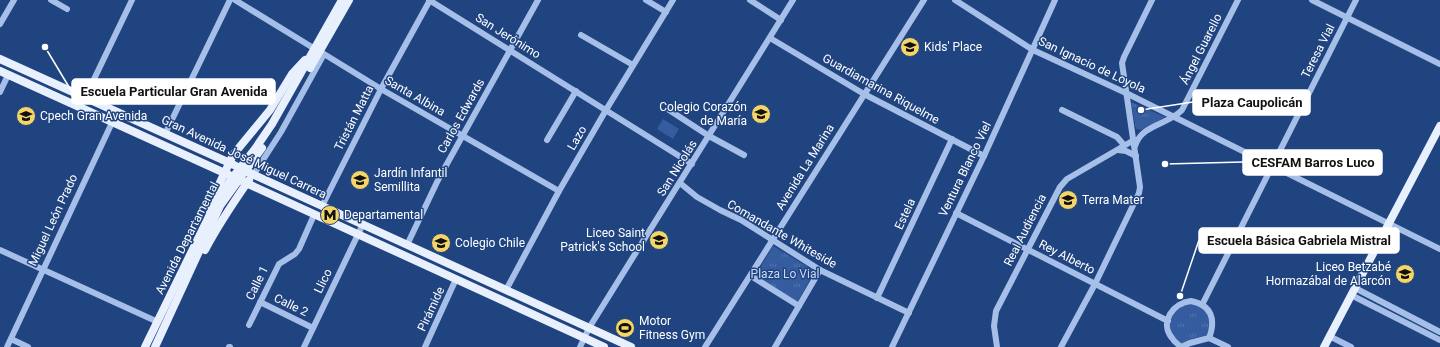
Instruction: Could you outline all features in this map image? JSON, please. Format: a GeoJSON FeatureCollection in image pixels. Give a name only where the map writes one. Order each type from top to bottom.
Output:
{"type":"FeatureCollection","features":[{"type":"Feature","properties":{"kind":"main road","name":"Avenida Departamental"},"geometry":{"type":"LineString","coordinates":[[145,347],[214,206],[229,182],[269,129],[342,0]]}},
{"type":"Feature","properties":{"kind":"main road","name":"Avenida Departamental"},"geometry":{"type":"LineString","coordinates":[[155,347],[220,206],[277,124],[349,0]]}},
{"type":"Feature","properties":{"kind":"main road"},"geometry":{"type":"LineString","coordinates":[[324,54],[337,21]]}},
{"type":"Feature","properties":{"kind":"main road"},"geometry":{"type":"LineString","coordinates":[[162,313],[172,283],[227,174],[233,155],[270,110],[292,74],[315,49]]}},
{"type":"Feature","properties":{"kind":"main road","name":"Gran Avenida José Miguel Carrera"},"geometry":{"type":"LineString","coordinates":[[0,59],[631,347]]}},
{"type":"Feature","properties":{"kind":"main road","name":"Gran Avenida José Miguel Carrera"},"geometry":{"type":"LineString","coordinates":[[4,73],[112,121],[604,347]]}},
{"type":"Feature","properties":{"kind":"main road"},"geometry":{"type":"LineString","coordinates":[[1324,347],[1440,126]]}},
{"type":"Feature","properties":{"kind":"main road"},"geometry":{"type":"LineString","coordinates":[[167,321],[220,221],[252,174]]}},
{"type":"Feature","properties":{"kind":"main road"},"geometry":{"type":"LineString","coordinates":[[456,279],[458,268]]}},
{"type":"Feature","properties":{"kind":"street"},"geometry":{"type":"LineString","coordinates":[[0,24],[14,0]]}},
{"type":"Feature","properties":{"kind":"street"},"geometry":{"type":"LineString","coordinates":[[51,0],[67,9]]}},
{"type":"Feature","properties":{"kind":"street"},"geometry":{"type":"LineString","coordinates":[[85,98],[132,0]]}},
{"type":"Feature","properties":{"kind":"street"},"geometry":{"type":"LineString","coordinates":[[166,134],[230,0]]}},
{"type":"Feature","properties":{"kind":"street"},"geometry":{"type":"LineString","coordinates":[[235,0],[315,49]]}},
{"type":"Feature","properties":{"kind":"street","name":"San Jerónimo"},"geometry":{"type":"LineString","coordinates":[[429,0],[692,164]]}},
{"type":"Feature","properties":{"kind":"street","name":"Tristán Matta"},"geometry":{"type":"LineString","coordinates":[[322,206],[381,89],[429,0]]}},
{"type":"Feature","properties":{"kind":"street","name":"Carlos Edwards"},"geometry":{"type":"LineString","coordinates":[[407,245],[431,194],[462,136],[538,0]]}},
{"type":"Feature","properties":{"kind":"street"},"geometry":{"type":"LineString","coordinates":[[646,0],[666,12]]}},
{"type":"Feature","properties":{"kind":"street","name":"Lazo"},"geometry":{"type":"LineString","coordinates":[[506,290],[559,191],[673,0]]}},
{"type":"Feature","properties":{"kind":"street"},"geometry":{"type":"LineString","coordinates":[[750,0],[781,20]]}},
{"type":"Feature","properties":{"kind":"street","name":"San Nicolás"},"geometry":{"type":"LineString","coordinates":[[580,347],[589,328],[793,0]]}},
{"type":"Feature","properties":{"kind":"street","name":"Avenida La Marina"},"geometry":{"type":"LineString","coordinates":[[705,347],[924,0]]}},
{"type":"Feature","properties":{"kind":"street","name":"San Ignacio de Loyola"},"geometry":{"type":"LineString","coordinates":[[955,0],[1033,50],[1126,93],[1440,249]]}},
{"type":"Feature","properties":{"kind":"street","name":"Ventura Blanco Viel"},"geometry":{"type":"LineString","coordinates":[[892,347],[984,156],[1055,0]]}},
{"type":"Feature","properties":{"kind":"street"},"geometry":{"type":"LineString","coordinates":[[1061,347],[1095,284],[1140,193],[1134,140],[1126,93],[1123,59],[1152,0]]}},
{"type":"Feature","properties":{"kind":"street","name":"Ángel Guarello"},"geometry":{"type":"LineString","coordinates":[[1144,132],[1174,117],[1184,107],[1238,0]]}},
{"type":"Feature","properties":{"kind":"street"},"geometry":{"type":"LineString","coordinates":[[1312,0],[1440,64]]}},
{"type":"Feature","properties":{"kind":"street","name":"Teresa Vial"},"geometry":{"type":"LineString","coordinates":[[1202,305],[1356,0]]}},
{"type":"Feature","properties":{"kind":"street"},"geometry":{"type":"LineString","coordinates":[[582,35],[633,65]]}},
{"type":"Feature","properties":{"kind":"street","name":"Guardiamarina Riquelme"},"geometry":{"type":"LineString","coordinates":[[770,38],[864,94],[984,156]]}},
{"type":"Feature","properties":{"kind":"street"},"geometry":{"type":"LineString","coordinates":[[252,174],[281,132],[324,54]]}},
{"type":"Feature","properties":{"kind":"street","name":"Santa Albina"},"geometry":{"type":"LineString","coordinates":[[324,54],[381,89],[559,191]]}},
{"type":"Feature","properties":{"kind":"street"},"geometry":{"type":"LineString","coordinates":[[0,92],[4,73]]}},
{"type":"Feature","properties":{"kind":"street"},"geometry":{"type":"LineString","coordinates":[[547,140],[576,91]]}},
{"type":"Feature","properties":{"kind":"street"},"geometry":{"type":"LineString","coordinates":[[669,110],[709,136],[744,155]]}},
{"type":"Feature","properties":{"kind":"street"},"geometry":{"type":"LineString","coordinates":[[1062,110],[1117,137],[1124,146]]}},
{"type":"Feature","properties":{"kind":"street","name":"Miguel León Prado"},"geometry":{"type":"LineString","coordinates":[[7,347],[116,112]]}},
{"type":"Feature","properties":{"kind":"street"},"geometry":{"type":"LineString","coordinates":[[1132,129],[1138,133],[1144,132]]}},
{"type":"Feature","properties":{"kind":"street"},"geometry":{"type":"LineString","coordinates":[[1135,148],[1138,140],[1144,132]]}},
{"type":"Feature","properties":{"kind":"street","name":"Estela"},"geometry":{"type":"LineString","coordinates":[[877,298],[952,139]]}},
{"type":"Feature","properties":{"kind":"street","name":"Real Audiencia"},"geometry":{"type":"LineString","coordinates":[[997,347],[994,326],[996,311],[1060,187],[1067,179],[1134,140]]}},
{"type":"Feature","properties":{"kind":"street"},"geometry":{"type":"LineString","coordinates":[[1116,150],[1126,151],[1136,156]]}},
{"type":"Feature","properties":{"kind":"street","name":"Comandante Whiteside"},"geometry":{"type":"LineString","coordinates":[[680,183],[697,197],[741,220],[820,270],[909,313]]}},
{"type":"Feature","properties":{"kind":"street","name":"Rey Alberto"},"geometry":{"type":"LineString","coordinates":[[956,213],[1168,321]]}},
{"type":"Feature","properties":{"kind":"street","name":"Calle 1"},"geometry":{"type":"LineString","coordinates":[[249,325],[279,264],[295,254],[299,249],[314,215]]}},
{"type":"Feature","properties":{"kind":"street","name":"Llico"},"geometry":{"type":"LineString","coordinates":[[304,347],[362,224]]}},
{"type":"Feature","properties":{"kind":"street"},"geometry":{"type":"LineString","coordinates":[[0,250],[158,322]]}},
{"type":"Feature","properties":{"kind":"street"},"geometry":{"type":"LineString","coordinates":[[775,347],[820,270]]}},
{"type":"Feature","properties":{"kind":"street"},"geometry":{"type":"LineString","coordinates":[[751,276],[799,306]]}},
{"type":"Feature","properties":{"kind":"street","name":"Pirámide"},"geometry":{"type":"LineString","coordinates":[[425,347],[456,279]]}},
{"type":"Feature","properties":{"kind":"street"},"geometry":{"type":"LineString","coordinates":[[1353,291],[1440,332]]}},
{"type":"Feature","properties":{"kind":"street"},"geometry":{"type":"LineString","coordinates":[[1353,291],[1440,340]]}},
{"type":"Feature","properties":{"kind":"street","name":"Calle 2"},"geometry":{"type":"LineString","coordinates":[[260,302],[313,328]]}},
{"type":"Feature","properties":{"kind":"street"},"geometry":{"type":"LineString","coordinates":[[1210,338],[1213,320],[1208,311],[1202,305],[1191,302],[1181,304],[1172,310],[1168,321],[1169,334],[1181,347],[1210,338],[1228,347]]}},
{"type":"Feature","properties":{"kind":"street"},"geometry":{"type":"LineString","coordinates":[[1330,336],[1351,347]]}},
{"type":"Feature","properties":{"kind":"street"},"geometry":{"type":"LineString","coordinates":[[11,339],[28,347]]}},
{"type":"Feature","properties":{"kind":"green space"},"geometry":{"type":"Polygon","coordinates":[[[1131,102],[1165,117],[1141,130],[1136,129],[1131,102]]]}},
{"type":"Feature","properties":{"kind":"green space"},"geometry":{"type":"Polygon","coordinates":[[[663,119],[679,129],[673,139],[657,129],[663,119]]]}},
{"type":"Feature","properties":{"kind":"green space","name":"Plaza Lo Vial"},"geometry":{"type":"Polygon","coordinates":[[[773,246],[815,271],[797,302],[755,276],[773,246]]]}},
{"type":"Feature","properties":{"kind":"green space"},"geometry":{"type":"Polygon","coordinates":[[[1188,303],[1203,306],[1212,319],[1207,335],[1181,344],[1172,334],[1170,329],[1170,320],[1174,311],[1188,303]]]}},
{"type":"Feature","properties":{"kind":"place","name":"Escuela Particular Gran Avenida"},"geometry":{"type":"Point","coordinates":[45,47]}},
{"type":"Feature","properties":{"kind":"place","name":"Kids' Place"},"geometry":{"type":"Point","coordinates":[910,47]}},
{"type":"Feature","properties":{"kind":"place","name":"Plaza Caupolicán"},"geometry":{"type":"Point","coordinates":[1141,110]}},
{"type":"Feature","properties":{"kind":"place","name":"Colegio Corazón de María"},"geometry":{"type":"Point","coordinates":[761,114]}},
{"type":"Feature","properties":{"kind":"place","name":"Cpech Gran Avenida"},"geometry":{"type":"Point","coordinates":[26,116]}},
{"type":"Feature","properties":{"kind":"place","name":"CESFAM Barros Luco"},"geometry":{"type":"Point","coordinates":[1165,164]}},
{"type":"Feature","properties":{"kind":"place","name":"Jardín Infantil Semillita"},"geometry":{"type":"Point","coordinates":[360,180]}},
{"type":"Feature","properties":{"kind":"place","name":"Terra Mater"},"geometry":{"type":"Point","coordinates":[1068,200]}},
{"type":"Feature","properties":{"kind":"place","name":"Departamental"},"geometry":{"type":"Point","coordinates":[330,215]}},
{"type":"Feature","properties":{"kind":"place","name":"Liceo Saint Patrick's School"},"geometry":{"type":"Point","coordinates":[659,240]}},
{"type":"Feature","properties":{"kind":"place","name":"Colegio Chile"},"geometry":{"type":"Point","coordinates":[441,243]}},
{"type":"Feature","properties":{"kind":"place","name":"Liceo Betzabé Hormazábal de Alarcón"},"geometry":{"type":"Point","coordinates":[1405,274]}},
{"type":"Feature","properties":{"kind":"place","name":"Escuela Básica Gabriela Mistral"},"geometry":{"type":"Point","coordinates":[1180,296]}},
{"type":"Feature","properties":{"kind":"place","name":"Motor Fitness Gym"},"geometry":{"type":"Point","coordinates":[625,328]}}]}
